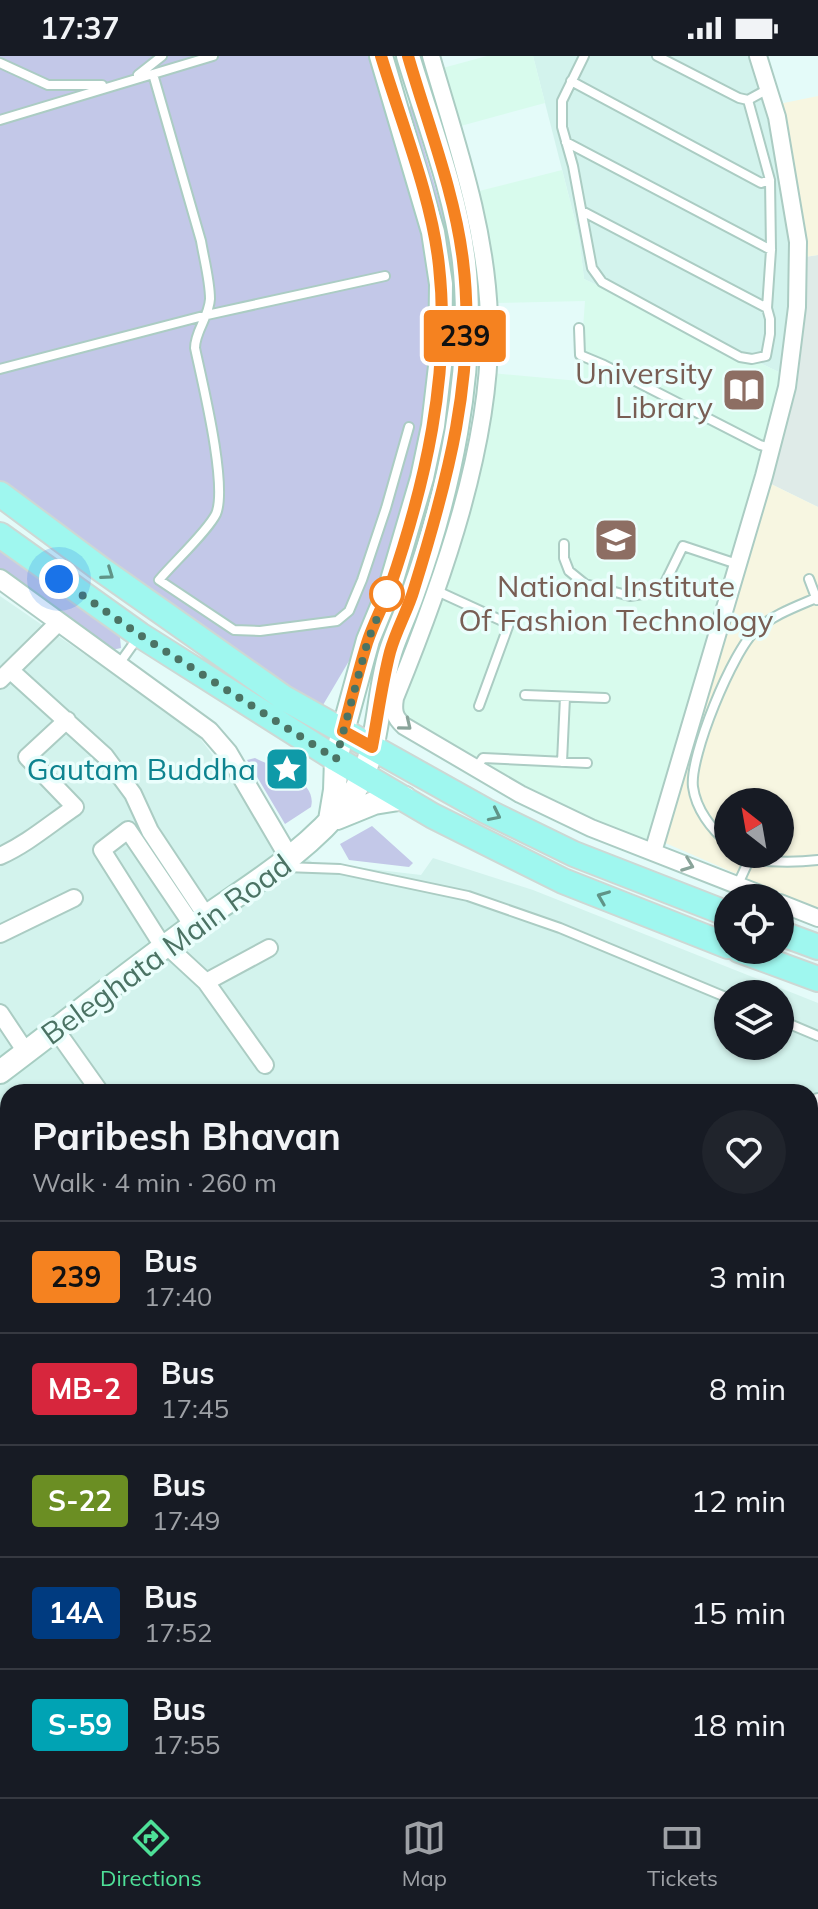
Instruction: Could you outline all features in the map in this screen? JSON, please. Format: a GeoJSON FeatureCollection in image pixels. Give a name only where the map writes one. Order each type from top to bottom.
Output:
{"type":"FeatureCollection","features":[{"type":"Feature","properties":{"kind":"main road"},"geometry":{"type":"LineString","coordinates":[[330,822],[336,759],[368,640],[390,587],[411,516],[433,426],[440,366],[441,284],[433,232],[381,56]]}},
{"type":"Feature","properties":{"kind":"main road"},"geometry":{"type":"LineString","coordinates":[[330,822],[352,795],[372,747],[391,649],[413,595],[446,484],[457,429],[464,367],[463,260],[427,82],[408,56]]}},
{"type":"Feature","properties":{"kind":"main road"},"geometry":{"type":"LineString","coordinates":[[0,494],[284,698],[486,811],[574,854],[714,909]]}},
{"type":"Feature","properties":{"kind":"main road"},"geometry":{"type":"LineString","coordinates":[[0,535],[140,635],[336,759],[474,838],[563,881],[714,940]]}},
{"type":"Feature","properties":{"kind":"main road"},"geometry":{"type":"LineString","coordinates":[[330,822],[374,803],[405,798]]}},
{"type":"Feature","properties":{"kind":"main road","name":"Beleghata Main Road"},"geometry":{"type":"LineString","coordinates":[[0,1072],[165,947],[285,863],[330,822]]}},
{"type":"Feature","properties":{"kind":"main road"},"geometry":{"type":"LineString","coordinates":[[794,938],[818,947]]}},
{"type":"Feature","properties":{"kind":"main road"},"geometry":{"type":"LineString","coordinates":[[777,964],[818,979]]}},
{"type":"Feature","properties":{"kind":"street"},"geometry":{"type":"LineString","coordinates":[[431,56],[427,82],[469,179],[481,241],[489,316],[488,370],[476,446],[448,561],[393,710],[396,720],[520,794],[591,828],[738,884]]}},
{"type":"Feature","properties":{"kind":"street"},"geometry":{"type":"LineString","coordinates":[[653,852],[787,387],[797,307],[798,242],[777,117],[758,56]]}},
{"type":"Feature","properties":{"kind":"street"},"geometry":{"type":"LineString","coordinates":[[392,92],[427,82]]}},
{"type":"Feature","properties":{"kind":"street"},"geometry":{"type":"LineString","coordinates":[[6,587],[119,665],[219,740],[285,863]]}},
{"type":"Feature","properties":{"kind":"street"},"geometry":{"type":"LineString","coordinates":[[59,622],[5,675],[67,720],[105,756],[133,794],[200,922]]}},
{"type":"Feature","properties":{"kind":"street"},"geometry":{"type":"LineString","coordinates":[[401,623],[423,631]]}},
{"type":"Feature","properties":{"kind":"street"},"geometry":{"type":"LineString","coordinates":[[0,856],[23,846],[32,836],[75,807],[27,757],[67,720]]}},
{"type":"Feature","properties":{"kind":"street"},"geometry":{"type":"LineString","coordinates":[[200,922],[128,830],[102,850],[165,947],[206,982],[265,1065]]}},
{"type":"Feature","properties":{"kind":"street"},"geometry":{"type":"LineString","coordinates":[[0,934],[74,898]]}},
{"type":"Feature","properties":{"kind":"street"},"geometry":{"type":"LineString","coordinates":[[794,909],[818,918]]}},
{"type":"Feature","properties":{"kind":"street"},"geometry":{"type":"LineString","coordinates":[[206,982],[269,948]]}},
{"type":"Feature","properties":{"kind":"street"},"geometry":{"type":"LineString","coordinates":[[0,1013],[26,1052]]}},
{"type":"Feature","properties":{"kind":"street"},"geometry":{"type":"LineString","coordinates":[[56,1030],[94,1084]]}},
{"type":"Feature","properties":{"kind":"lane"},"geometry":{"type":"LineString","coordinates":[[0,63],[48,85],[71,86],[120,83],[140,74],[162,56]]}},
{"type":"Feature","properties":{"kind":"lane"},"geometry":{"type":"LineString","coordinates":[[0,120],[213,56]]}},
{"type":"Feature","properties":{"kind":"lane"},"geometry":{"type":"LineString","coordinates":[[584,56],[562,101],[562,127],[592,268],[602,282],[740,357],[752,359],[766,356],[790,363]]}},
{"type":"Feature","properties":{"kind":"lane"},"geometry":{"type":"LineString","coordinates":[[657,56],[739,98],[748,100],[768,89]]}},
{"type":"Feature","properties":{"kind":"lane"},"geometry":{"type":"LineString","coordinates":[[153,74],[201,241],[210,298],[207,315],[195,339],[195,348],[212,426],[218,485],[217,512],[159,580],[234,630],[260,631],[337,621],[349,611],[386,508],[409,427]]}},
{"type":"Feature","properties":{"kind":"lane"},"geometry":{"type":"LineString","coordinates":[[571,81],[761,183],[770,180]]}},
{"type":"Feature","properties":{"kind":"lane"},"geometry":{"type":"LineString","coordinates":[[748,100],[770,180],[771,250],[767,308],[770,334],[766,356]]}},
{"type":"Feature","properties":{"kind":"lane"},"geometry":{"type":"LineString","coordinates":[[566,142],[771,250]]}},
{"type":"Feature","properties":{"kind":"lane"},"geometry":{"type":"LineString","coordinates":[[582,211],[767,308]]}},
{"type":"Feature","properties":{"kind":"lane"},"geometry":{"type":"LineString","coordinates":[[0,369],[207,315],[385,276]]}},
{"type":"Feature","properties":{"kind":"lane"},"geometry":{"type":"LineString","coordinates":[[579,328],[580,355],[771,448]]}},
{"type":"Feature","properties":{"kind":"lane"},"geometry":{"type":"LineString","coordinates":[[564,544],[564,558],[569,571],[585,584],[630,596],[661,591],[683,546],[737,564]]}},
{"type":"Feature","properties":{"kind":"lane"},"geometry":{"type":"LineString","coordinates":[[714,831],[701,810],[693,788],[693,771],[714,708],[733,664],[754,632],[780,614],[817,600],[809,579]]}},
{"type":"Feature","properties":{"kind":"lane"},"geometry":{"type":"LineString","coordinates":[[437,591],[509,624],[479,706]]}},
{"type":"Feature","properties":{"kind":"lane"},"geometry":{"type":"LineString","coordinates":[[119,665],[140,635]]}},
{"type":"Feature","properties":{"kind":"lane"},"geometry":{"type":"LineString","coordinates":[[525,695],[605,698]]}},
{"type":"Feature","properties":{"kind":"lane"},"geometry":{"type":"LineString","coordinates":[[562,762],[565,697]]}},
{"type":"Feature","properties":{"kind":"lane"},"geometry":{"type":"LineString","coordinates":[[696,702],[714,708]]}},
{"type":"Feature","properties":{"kind":"lane"},"geometry":{"type":"LineString","coordinates":[[476,768],[483,758],[587,763]]}},
{"type":"Feature","properties":{"kind":"lane"},"geometry":{"type":"LineString","coordinates":[[794,859],[818,860]]}},
{"type":"Feature","properties":{"kind":"lane"},"geometry":{"type":"LineString","coordinates":[[285,863],[340,869],[468,896],[560,928],[714,992]]}},
{"type":"Feature","properties":{"kind":"lane"},"geometry":{"type":"LineString","coordinates":[[738,884],[742,868]]}},
{"type":"Feature","properties":{"kind":"lane"},"geometry":{"type":"LineString","coordinates":[[794,1026],[818,1036]]}},
{"type":"Feature","properties":{"kind":"shaded area"},"geometry":{"type":"Polygon","coordinates":[[[0,56],[376,56],[429,244],[432,368],[418,467],[362,639],[323,705],[288,689],[0,484],[0,56]]]}},
{"type":"Feature","properties":{"kind":"shaded area"},"geometry":{"type":"Polygon","coordinates":[[[487,56],[533,56],[545,103],[457,127],[439,69],[487,56]]]}},
{"type":"Feature","properties":{"kind":"shaded area"},"geometry":{"type":"Polygon","coordinates":[[[533,56],[754,56],[787,184],[791,251],[781,373],[584,279],[579,236],[533,56]]]}},
{"type":"Feature","properties":{"kind":"shaded area"},"geometry":{"type":"Polygon","coordinates":[[[818,96],[818,255],[805,257],[774,105],[818,96]]]}},
{"type":"Feature","properties":{"kind":"shaded area"},"geometry":{"type":"Polygon","coordinates":[[[411,105],[451,241],[455,305],[453,374],[445,442],[431,506],[403,585],[401,582],[426,505],[436,462],[449,269],[439,214],[408,109],[411,105]]]}},
{"type":"Feature","properties":{"kind":"shaded area"},"geometry":{"type":"Polygon","coordinates":[[[562,170],[579,236],[584,279],[781,373],[737,546],[650,846],[587,822],[521,787],[405,721],[397,708],[491,373],[579,381],[585,301],[494,303],[475,192],[562,170]]]}},
{"type":"Feature","properties":{"kind":"shaded area"},"geometry":{"type":"Polygon","coordinates":[[[818,255],[818,507],[771,484],[797,387],[804,322],[805,257],[818,255]]]}},
{"type":"Feature","properties":{"kind":"shaded area"},"geometry":{"type":"Polygon","coordinates":[[[771,484],[818,507],[818,909],[794,899],[794,884],[760,884],[723,868],[794,868],[794,788],[714,788],[714,864],[663,842],[771,484]]]}},
{"type":"Feature","properties":{"kind":"shaded area"},"geometry":{"type":"Polygon","coordinates":[[[0,549],[120,637],[121,648],[112,650],[0,568],[0,549]]]}},
{"type":"Feature","properties":{"kind":"shaded area"},"geometry":{"type":"Polygon","coordinates":[[[0,596],[193,729],[273,835],[312,862],[421,875],[433,858],[533,890],[760,980],[714,980],[714,1060],[794,1060],[794,993],[818,1003],[818,1084],[0,1084],[0,596]]]}},
{"type":"Feature","properties":{"kind":"shaded area"},"geometry":{"type":"Polygon","coordinates":[[[255,758],[302,782],[308,789],[311,807],[285,824],[247,760],[255,758]]]}},
{"type":"Feature","properties":{"kind":"shaded area"},"geometry":{"type":"Polygon","coordinates":[[[372,826],[413,863],[409,867],[349,860],[340,844],[372,826]]]}},
{"type":"Feature","properties":{"kind":"bus line","name":"239"},"geometry":{"type":"LineString","coordinates":[[381,56],[424,196],[439,263],[440,366],[433,426],[422,478],[390,587],[368,640],[343,731],[372,747],[391,649],[413,595],[446,484],[457,429],[464,367],[465,283],[457,226],[408,56]]}},
{"type":"Feature","properties":{"kind":"place","name":"University Library"},"geometry":{"type":"Point","coordinates":[744,390]}},
{"type":"Feature","properties":{"kind":"place","name":"National Institute Of Fashion Technology"},"geometry":{"type":"Point","coordinates":[616,540]}},
{"type":"Feature","properties":{"kind":"place","name":"Gautam Buddha"},"geometry":{"type":"Point","coordinates":[287,769]}},
{"type":"Feature","properties":{"kind":"route"},"geometry":{"type":"LineString","coordinates":[[59,579],[140,635],[336,759],[368,640],[390,587],[387,594]]}}]}
